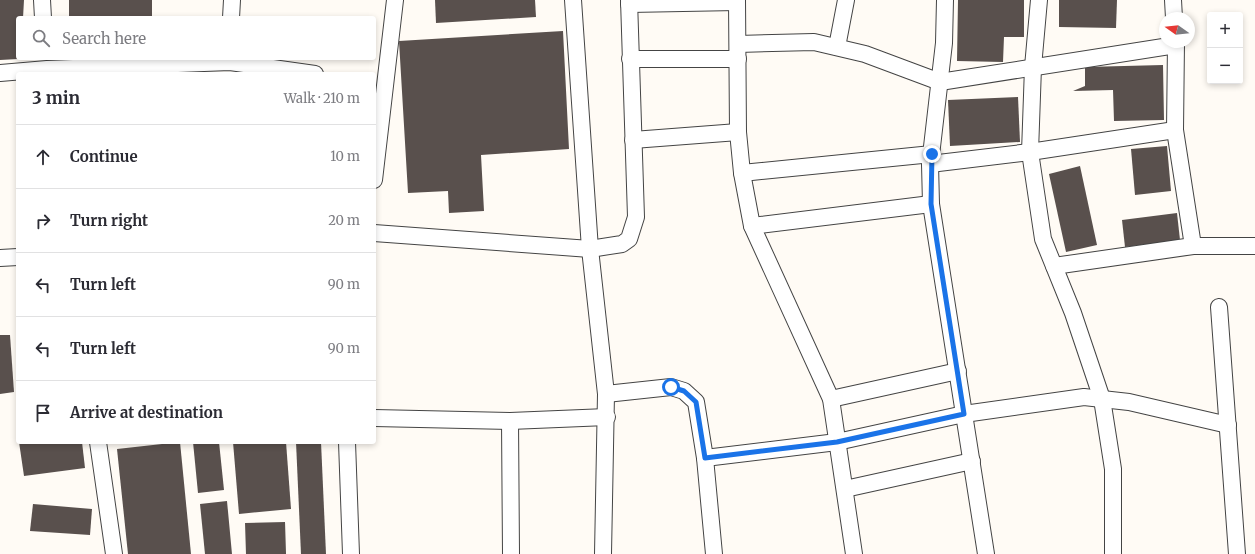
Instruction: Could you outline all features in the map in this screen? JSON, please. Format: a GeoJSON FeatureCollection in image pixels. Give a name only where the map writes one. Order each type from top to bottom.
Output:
{"type":"FeatureCollection","features":[{"type":"Feature","properties":{"kind":"street"},"geometry":{"type":"LineString","coordinates":[[42,0],[43,16]]}},
{"type":"Feature","properties":{"kind":"street"},"geometry":{"type":"LineString","coordinates":[[232,0],[232,16]]}},
{"type":"Feature","properties":{"kind":"street"},"geometry":{"type":"LineString","coordinates":[[376,148],[380,83],[395,0]]}},
{"type":"Feature","properties":{"kind":"street"},"geometry":{"type":"LineString","coordinates":[[573,0],[590,249],[606,394],[607,417],[604,554]]}},
{"type":"Feature","properties":{"kind":"street"},"geometry":{"type":"LineString","coordinates":[[837,47],[846,0]]}},
{"type":"Feature","properties":{"kind":"street"},"geometry":{"type":"LineString","coordinates":[[945,0],[944,43],[931,159],[931,204],[986,554]]}},
{"type":"Feature","properties":{"kind":"street"},"geometry":{"type":"LineString","coordinates":[[1039,0],[1033,67],[1030,152],[1043,239],[1073,313],[1102,399],[1113,469],[1113,554]]}},
{"type":"Feature","properties":{"kind":"street"},"geometry":{"type":"LineString","coordinates":[[1174,0],[1174,12]]}},
{"type":"Feature","properties":{"kind":"street"},"geometry":{"type":"LineString","coordinates":[[376,233],[590,249],[622,244],[629,239],[636,217],[629,2],[737,1],[738,132],[742,173],[752,226],[831,399],[854,554]]}},
{"type":"Feature","properties":{"kind":"street"},"geometry":{"type":"LineString","coordinates":[[630,59],[738,51],[814,42],[865,54],[940,82],[1159,46]]}},
{"type":"Feature","properties":{"kind":"street"},"geometry":{"type":"LineString","coordinates":[[1176,48],[1175,130],[1193,246]]}},
{"type":"Feature","properties":{"kind":"street"},"geometry":{"type":"LineString","coordinates":[[0,73],[47,67],[230,60],[303,72]]}},
{"type":"Feature","properties":{"kind":"street"},"geometry":{"type":"LineString","coordinates":[[742,173],[1030,152],[1175,130]]}},
{"type":"Feature","properties":{"kind":"street"},"geometry":{"type":"LineString","coordinates":[[633,140],[738,132]]}},
{"type":"Feature","properties":{"kind":"street"},"geometry":{"type":"LineString","coordinates":[[752,226],[931,204]]}},
{"type":"Feature","properties":{"kind":"street"},"geometry":{"type":"LineString","coordinates":[[1054,266],[1193,246],[1255,246]]}},
{"type":"Feature","properties":{"kind":"street"},"geometry":{"type":"LineString","coordinates":[[0,258],[16,257]]}},
{"type":"Feature","properties":{"kind":"street"},"geometry":{"type":"LineString","coordinates":[[1219,307],[1237,554]]}},
{"type":"Feature","properties":{"kind":"street"},"geometry":{"type":"LineString","coordinates":[[831,399],[958,371]]}},
{"type":"Feature","properties":{"kind":"street"},"geometry":{"type":"LineString","coordinates":[[606,394],[671,387],[684,391],[696,402],[705,458],[714,554]]}},
{"type":"Feature","properties":{"kind":"street"},"geometry":{"type":"LineString","coordinates":[[705,458],[837,442],[964,414],[1084,397],[1129,402],[1228,425]]}},
{"type":"Feature","properties":{"kind":"street"},"geometry":{"type":"LineString","coordinates":[[376,418],[510,421],[607,417]]}},
{"type":"Feature","properties":{"kind":"street"},"geometry":{"type":"LineString","coordinates":[[510,421],[511,554]]}},
{"type":"Feature","properties":{"kind":"street"},"geometry":{"type":"LineString","coordinates":[[98,444],[114,554]]}},
{"type":"Feature","properties":{"kind":"street"},"geometry":{"type":"LineString","coordinates":[[347,444],[351,554]]}},
{"type":"Feature","properties":{"kind":"street"},"geometry":{"type":"LineString","coordinates":[[844,489],[972,461]]}},
{"type":"Feature","properties":{"kind":"building"},"geometry":{"type":"Polygon","coordinates":[[[0,0],[24,0],[23,16],[16,16],[16,59],[0,60],[0,0]]]}},
{"type":"Feature","properties":{"kind":"building"},"geometry":{"type":"Polygon","coordinates":[[[69,0],[152,0],[152,16],[69,16],[69,0]]]}},
{"type":"Feature","properties":{"kind":"building"},"geometry":{"type":"Polygon","coordinates":[[[435,0],[535,0],[536,17],[436,23],[435,0]]]}},
{"type":"Feature","properties":{"kind":"building"},"geometry":{"type":"Polygon","coordinates":[[[958,0],[1024,0],[1024,37],[1004,37],[1003,62],[957,61],[958,0]]]}},
{"type":"Feature","properties":{"kind":"building"},"geometry":{"type":"Polygon","coordinates":[[[1059,0],[1117,0],[1116,28],[1059,27],[1059,0]]]}},
{"type":"Feature","properties":{"kind":"building"},"geometry":{"type":"Polygon","coordinates":[[[563,31],[569,149],[481,155],[484,211],[449,213],[448,191],[408,193],[399,41],[563,31]]]}},
{"type":"Feature","properties":{"kind":"building"},"geometry":{"type":"Polygon","coordinates":[[[1163,65],[1164,120],[1114,121],[1113,90],[1073,91],[1085,86],[1085,67],[1163,65]]]}},
{"type":"Feature","properties":{"kind":"building"},"geometry":{"type":"Polygon","coordinates":[[[1018,97],[1020,142],[950,146],[948,100],[1018,97]]]}},
{"type":"Feature","properties":{"kind":"building"},"geometry":{"type":"Polygon","coordinates":[[[1167,146],[1171,191],[1135,195],[1131,149],[1167,146]]]}},
{"type":"Feature","properties":{"kind":"building"},"geometry":{"type":"Polygon","coordinates":[[[1080,166],[1097,245],[1066,252],[1049,174],[1080,166]]]}},
{"type":"Feature","properties":{"kind":"building"},"geometry":{"type":"Polygon","coordinates":[[[1177,213],[1180,240],[1125,247],[1122,220],[1177,213]]]}},
{"type":"Feature","properties":{"kind":"building"},"geometry":{"type":"Polygon","coordinates":[[[0,335],[10,335],[14,392],[0,394],[0,335]]]}},
{"type":"Feature","properties":{"kind":"building"},"geometry":{"type":"Polygon","coordinates":[[[19,444],[82,444],[85,468],[24,476],[19,444]]]}},
{"type":"Feature","properties":{"kind":"building"},"geometry":{"type":"Polygon","coordinates":[[[162,444],[180,444],[191,554],[128,554],[117,449],[162,444]]]}},
{"type":"Feature","properties":{"kind":"building"},"geometry":{"type":"Polygon","coordinates":[[[193,444],[219,444],[224,490],[198,493],[193,444]]]}},
{"type":"Feature","properties":{"kind":"building"},"geometry":{"type":"Polygon","coordinates":[[[233,444],[286,444],[291,509],[239,514],[233,444]]]}},
{"type":"Feature","properties":{"kind":"building"},"geometry":{"type":"Polygon","coordinates":[[[296,444],[321,444],[326,554],[301,554],[296,444]]]}},
{"type":"Feature","properties":{"kind":"building"},"geometry":{"type":"Polygon","coordinates":[[[227,501],[232,554],[205,554],[200,504],[227,501]]]}},
{"type":"Feature","properties":{"kind":"building"},"geometry":{"type":"Polygon","coordinates":[[[33,504],[92,509],[90,535],[30,531],[33,504]]]}},
{"type":"Feature","properties":{"kind":"building"},"geometry":{"type":"Polygon","coordinates":[[[285,522],[286,554],[246,554],[245,523],[285,522]]]}},
{"type":"Feature","properties":{"kind":"route"},"geometry":{"type":"LineString","coordinates":[[671,387],[684,391],[696,402],[705,458],[837,442],[964,414],[931,204],[930,164],[932,154]]}}]}
